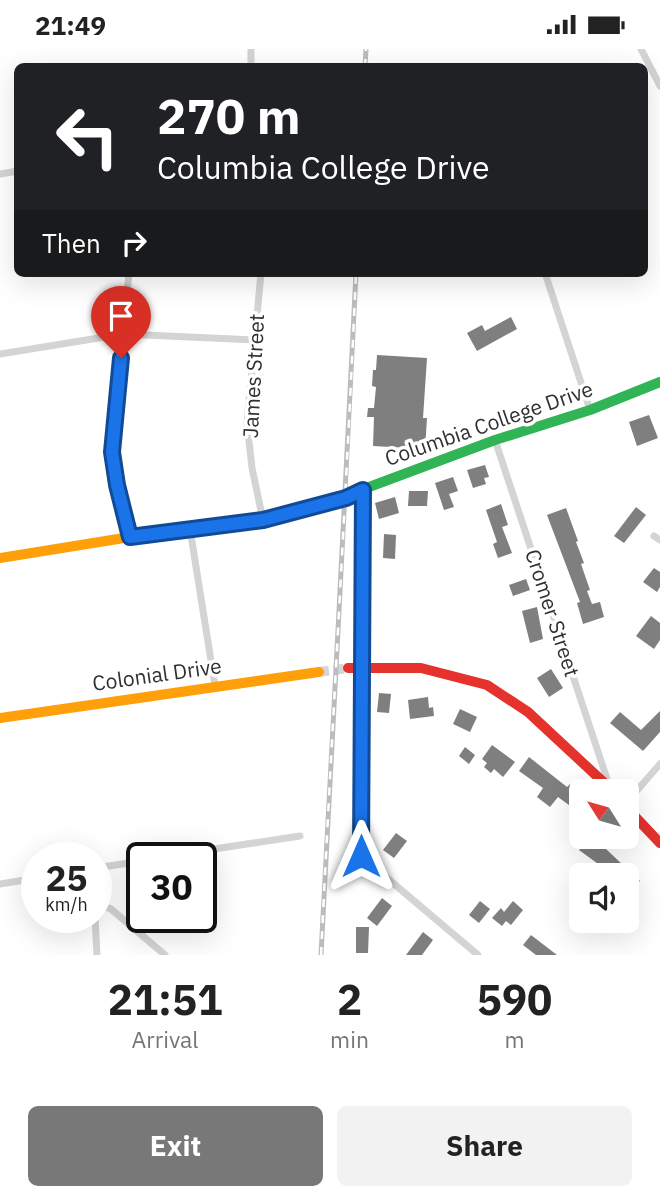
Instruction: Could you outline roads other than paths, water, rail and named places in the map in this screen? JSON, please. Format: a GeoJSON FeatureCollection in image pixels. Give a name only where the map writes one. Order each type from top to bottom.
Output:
{"type":"FeatureCollection","features":[{"type":"Feature","properties":{"kind":"street"},"geometry":{"type":"LineString","coordinates":[[242,49],[251,51]]}},
{"type":"Feature","properties":{"kind":"street"},"geometry":{"type":"LineString","coordinates":[[642,49],[660,86]]}},
{"type":"Feature","properties":{"kind":"street"},"geometry":{"type":"LineString","coordinates":[[129,277],[112,452],[130,537]]}},
{"type":"Feature","properties":{"kind":"street","name":"James Street"},"geometry":{"type":"LineString","coordinates":[[261,277],[247,423],[252,468],[263,520]]}},
{"type":"Feature","properties":{"kind":"street"},"geometry":{"type":"LineString","coordinates":[[546,277],[590,410]]}},
{"type":"Feature","properties":{"kind":"street"},"geometry":{"type":"LineString","coordinates":[[0,353],[123,334],[255,340]]}},
{"type":"Feature","properties":{"kind":"street","name":"Columbia College Drive"},"geometry":{"type":"LineString","coordinates":[[0,558],[130,537],[263,520],[346,498],[495,440],[590,410],[660,382]]}},
{"type":"Feature","properties":{"kind":"street","name":"Cromer Street"},"geometry":{"type":"LineString","coordinates":[[495,440],[608,779]]}},
{"type":"Feature","properties":{"kind":"street"},"geometry":{"type":"LineString","coordinates":[[363,490],[361,856],[478,955]]}},
{"type":"Feature","properties":{"kind":"street"},"geometry":{"type":"LineString","coordinates":[[190,529],[215,686]]}},
{"type":"Feature","properties":{"kind":"street"},"geometry":{"type":"LineString","coordinates":[[348,668],[421,668],[487,685],[528,712],[601,779]]}},
{"type":"Feature","properties":{"kind":"street","name":"Colonial Drive"},"geometry":{"type":"LineString","coordinates":[[0,718],[319,672]]}},
{"type":"Feature","properties":{"kind":"street"},"geometry":{"type":"LineString","coordinates":[[639,789],[660,764]]}},
{"type":"Feature","properties":{"kind":"street"},"geometry":{"type":"LineString","coordinates":[[639,820],[660,843]]}},
{"type":"Feature","properties":{"kind":"street"},"geometry":{"type":"LineString","coordinates":[[217,849],[300,837]]}},
{"type":"Feature","properties":{"kind":"street"},"geometry":{"type":"LineString","coordinates":[[0,884],[21,881]]}},
{"type":"Feature","properties":{"kind":"street"},"geometry":{"type":"LineString","coordinates":[[112,910],[165,955]]}},
{"type":"Feature","properties":{"kind":"street"},"geometry":{"type":"LineString","coordinates":[[96,933],[97,955]]}},
{"type":"Feature","properties":{"kind":"tunnel"},"geometry":{"type":"LineString","coordinates":[[319,672],[348,668]]}},
{"type":"Feature","properties":{"kind":"railway"},"geometry":{"type":"LineString","coordinates":[[365,63],[366,49]]}},
{"type":"Feature","properties":{"kind":"railway"},"geometry":{"type":"LineString","coordinates":[[321,955],[356,277]]}}]}
